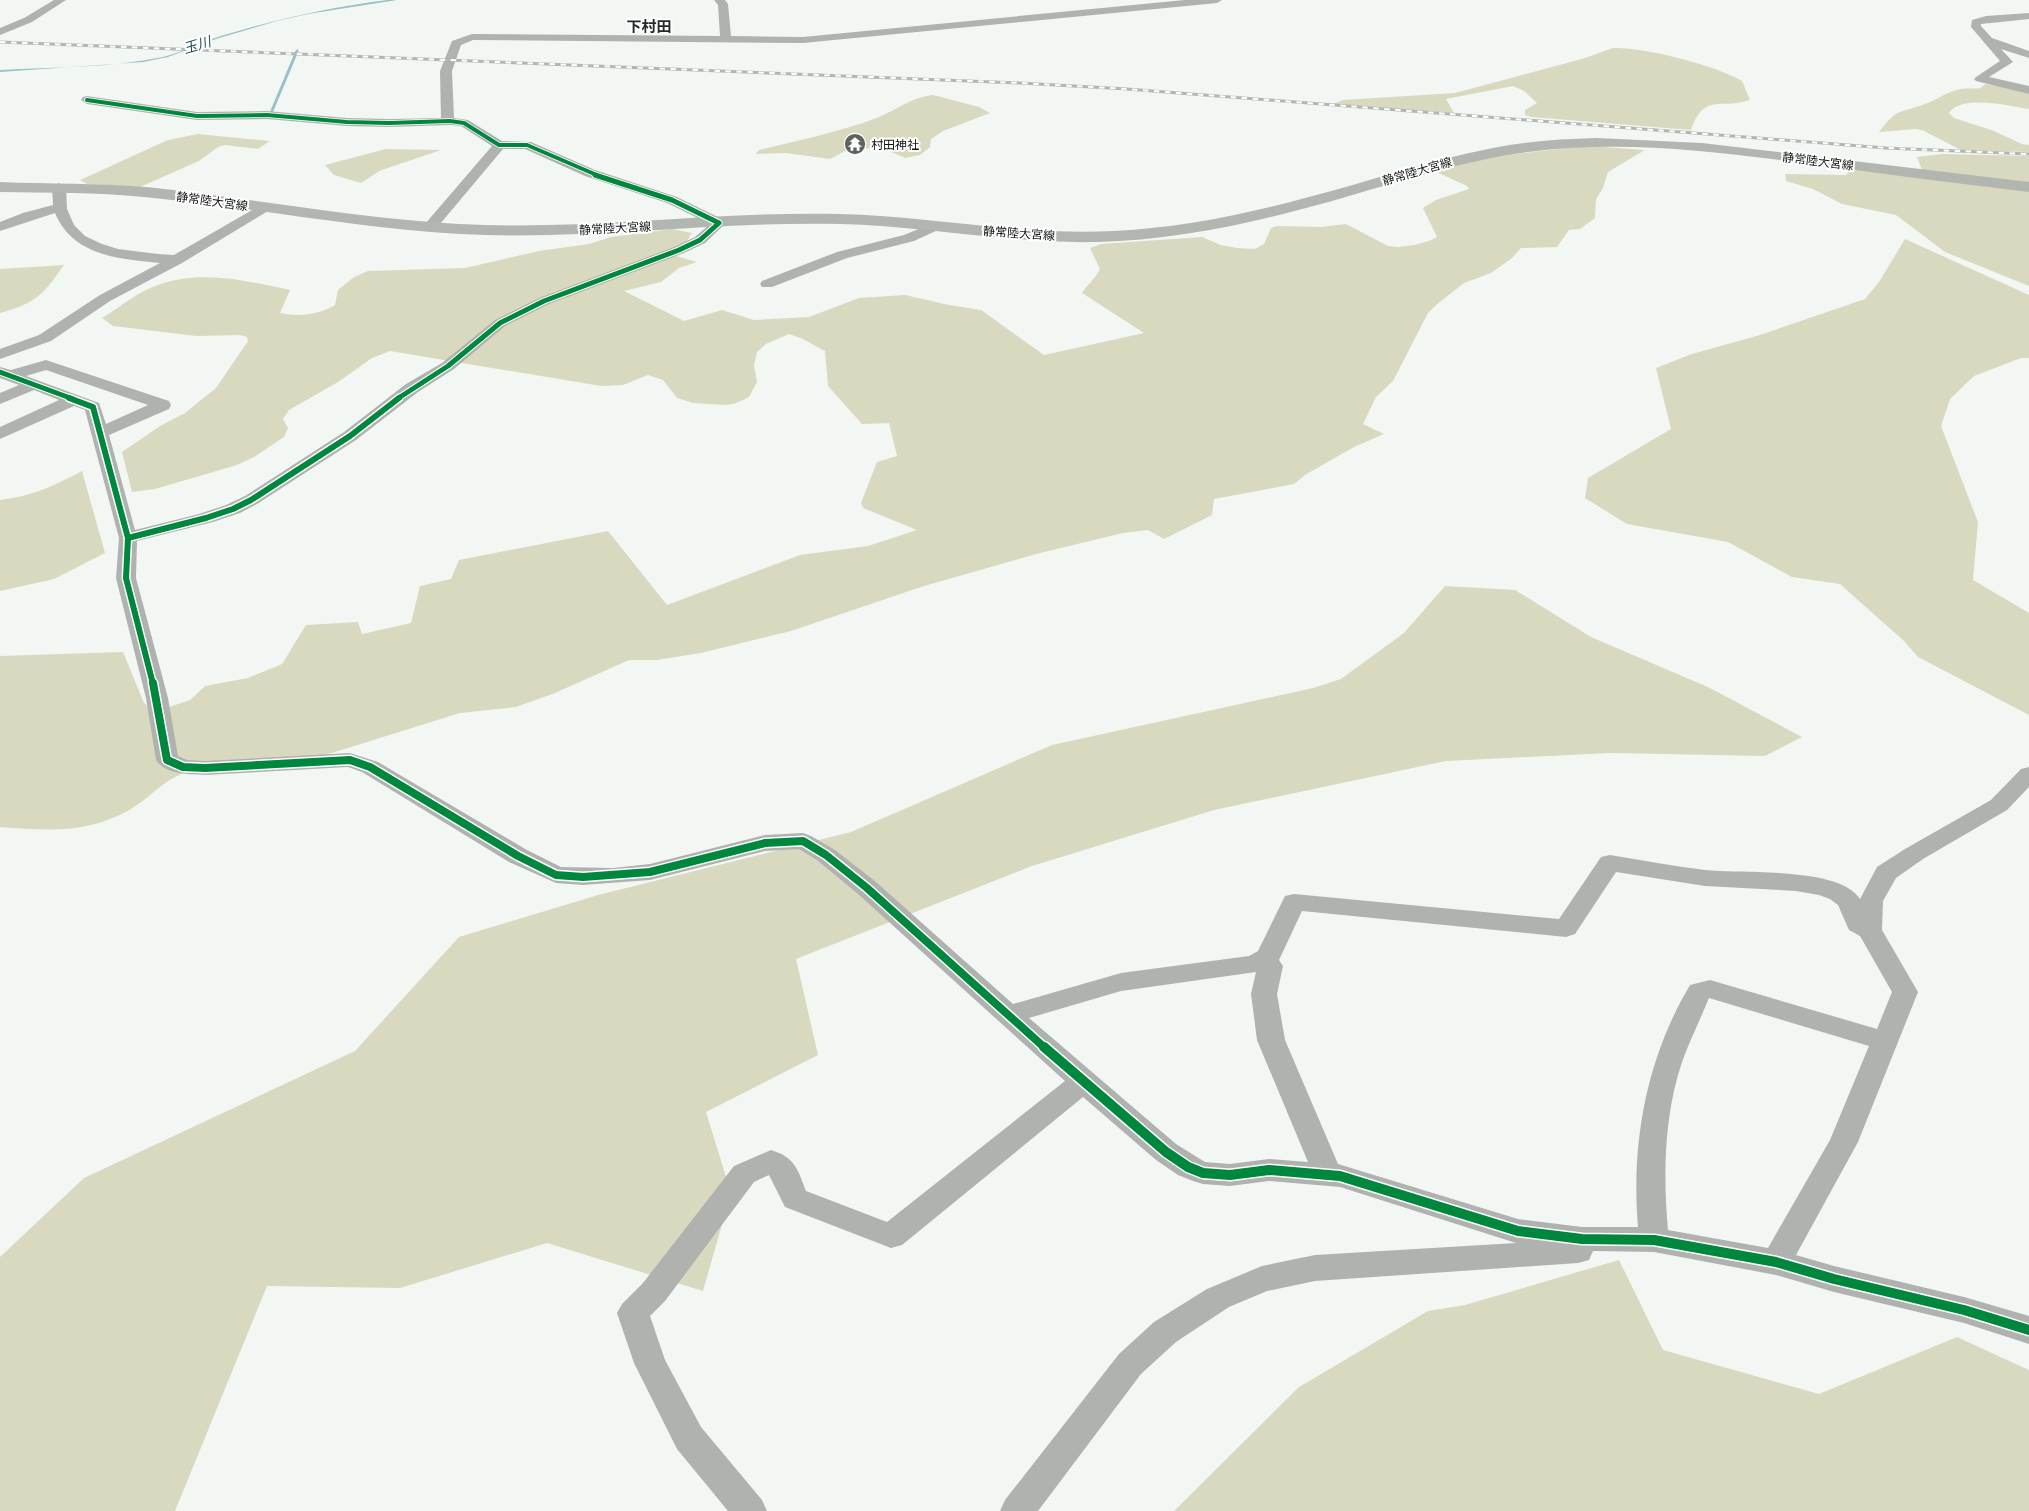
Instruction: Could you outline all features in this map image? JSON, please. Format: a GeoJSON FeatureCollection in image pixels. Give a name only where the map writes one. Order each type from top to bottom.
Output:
{"type":"FeatureCollection","features":[{"type":"Feature","properties":{"kind":"main road","name":"静常陸大宮線"},"geometry":{"type":"LineString","coordinates":[[0,186],[144,192],[370,222],[472,230],[575,230],[765,219],[844,219],[1045,236],[1137,235],[1209,225],[1280,210],[1463,158],[1532,146],[1594,142],[1741,151],[2029,188]]}},
{"type":"Feature","properties":{"kind":"street"},"geometry":{"type":"LineString","coordinates":[[0,32],[28,20],[61,0]]}},
{"type":"Feature","properties":{"kind":"street"},"geometry":{"type":"LineString","coordinates":[[719,0],[723,4],[726,39]]}},
{"type":"Feature","properties":{"kind":"street"},"geometry":{"type":"LineString","coordinates":[[450,121],[447,117],[446,71],[456,43],[464,38],[803,40],[1216,0]]}},
{"type":"Feature","properties":{"kind":"street"},"geometry":{"type":"LineString","coordinates":[[2029,16],[1986,19],[1976,22],[1976,27],[2007,62],[1980,79],[2029,90]]}},
{"type":"Feature","properties":{"kind":"street"},"geometry":{"type":"LineString","coordinates":[[1987,41],[1996,42],[2029,55]]}},
{"type":"Feature","properties":{"kind":"street"},"geometry":{"type":"LineString","coordinates":[[87,100],[197,116],[267,115],[347,122],[450,121],[464,123],[499,144],[527,146],[590,172],[672,200],[719,222],[700,240],[679,250],[544,301],[500,323],[448,366],[412,388],[350,436],[251,500],[233,509],[206,518],[128,538]]}},
{"type":"Feature","properties":{"kind":"street"},"geometry":{"type":"LineString","coordinates":[[430,227],[499,144]]}},
{"type":"Feature","properties":{"kind":"street"},"geometry":{"type":"LineString","coordinates":[[59,188],[59,208],[74,236],[102,250],[124,256],[177,260]]}},
{"type":"Feature","properties":{"kind":"street"},"geometry":{"type":"LineString","coordinates":[[0,227],[28,216],[59,208]]}},
{"type":"Feature","properties":{"kind":"street"},"geometry":{"type":"LineString","coordinates":[[0,354],[45,338],[105,298],[177,260],[266,208]]}},
{"type":"Feature","properties":{"kind":"street"},"geometry":{"type":"LineString","coordinates":[[767,284],[842,255],[910,238],[933,227]]}},
{"type":"Feature","properties":{"kind":"street"},"geometry":{"type":"LineString","coordinates":[[4,374],[46,365],[163,405],[100,433]]}},
{"type":"Feature","properties":{"kind":"street"},"geometry":{"type":"LineString","coordinates":[[4,374],[93,407],[128,538],[126,578],[157,698],[167,760],[183,767],[205,768],[350,760],[370,767],[518,856],[556,875],[582,878],[650,872],[765,843],[803,842],[826,855],[867,888],[1007,1016],[1166,1152],[1188,1167],[1203,1173],[1230,1175],[1268,1170],[1326,1173],[1518,1231],[1582,1238],[1654,1240],[1776,1262],[1834,1279],[1964,1310],[2029,1330]]}},
{"type":"Feature","properties":{"kind":"street"},"geometry":{"type":"LineString","coordinates":[[0,399],[32,385]]}},
{"type":"Feature","properties":{"kind":"street"},"geometry":{"type":"LineString","coordinates":[[0,434],[73,400]]}},
{"type":"Feature","properties":{"kind":"street"},"geometry":{"type":"LineString","coordinates":[[1869,930],[1871,901],[1886,873],[1914,854],[1999,805],[2029,774]]}},
{"type":"Feature","properties":{"kind":"street"},"geometry":{"type":"LineString","coordinates":[[1007,1016],[1121,982],[1254,964],[1268,957],[1294,902],[1566,928],[1610,862],[1718,879],[1803,882],[1822,886],[1840,893],[1849,900],[1858,924],[1869,930],[1905,992],[1844,1142],[1776,1262]]}},
{"type":"Feature","properties":{"kind":"street"},"geometry":{"type":"LineString","coordinates":[[1264,959],[1270,966],[1264,994],[1271,1040],[1326,1173]]}},
{"type":"Feature","properties":{"kind":"street"},"geometry":{"type":"LineString","coordinates":[[1654,1240],[1650,1197],[1655,1122],[1665,1072],[1699,992],[1710,989],[1885,1041]]}},
{"type":"Feature","properties":{"kind":"street"},"geometry":{"type":"LineString","coordinates":[[750,1511],[689,1438],[650,1363],[633,1313],[654,1292],[744,1174],[771,1161],[783,1170],[795,1199],[890,1236],[1083,1082]]}},
{"type":"Feature","properties":{"kind":"street"},"geometry":{"type":"LineString","coordinates":[[1017,1511],[1130,1364],[1165,1332],[1218,1298],[1262,1279],[1315,1268],[1578,1251],[1582,1238]]}},
{"type":"Feature","properties":{"kind":"green space"},"geometry":{"type":"Polygon","coordinates":[[[1613,48],[1642,50],[1679,58],[1715,69],[1742,81],[1750,100],[1740,103],[1708,106],[1696,118],[1691,130],[1531,117],[1525,115],[1525,110],[1537,103],[1524,91],[1513,86],[1446,99],[1454,113],[1333,104],[1343,100],[1455,93],[1582,59],[1613,48]]]}},
{"type":"Feature","properties":{"kind":"green space"},"geometry":{"type":"Polygon","coordinates":[[[1985,84],[2006,87],[2029,94],[2029,109],[1998,104],[1974,103],[1955,107],[1949,113],[1954,118],[2029,145],[2029,152],[1961,150],[1924,131],[1916,129],[1879,132],[1890,118],[1899,112],[1956,90],[1981,88],[1985,84]]]}},
{"type":"Feature","properties":{"kind":"green space"},"geometry":{"type":"Polygon","coordinates":[[[933,95],[979,107],[990,113],[943,131],[931,139],[930,147],[920,155],[905,158],[882,148],[849,149],[830,159],[786,153],[756,154],[759,150],[865,122],[912,101],[933,95]]]}},
{"type":"Feature","properties":{"kind":"green space"},"geometry":{"type":"Polygon","coordinates":[[[198,134],[270,141],[258,149],[225,145],[218,147],[199,161],[140,187],[87,184],[80,180],[168,140],[198,134]]]}},
{"type":"Feature","properties":{"kind":"green space"},"geometry":{"type":"Polygon","coordinates":[[[1590,146],[1645,150],[1608,172],[1603,188],[1596,199],[1595,218],[1580,229],[1569,230],[1557,247],[1521,248],[1512,258],[1491,273],[1464,283],[1436,305],[1428,313],[1393,381],[1376,397],[1363,424],[1384,434],[1354,447],[1305,475],[1294,484],[1214,499],[1212,515],[1164,539],[1148,530],[1123,533],[1036,554],[924,586],[791,631],[701,653],[657,660],[629,660],[555,693],[516,707],[460,713],[303,762],[184,773],[165,783],[137,805],[121,814],[88,826],[54,829],[0,827],[0,656],[123,652],[144,703],[151,708],[163,709],[190,700],[205,686],[248,678],[282,664],[306,625],[358,622],[362,634],[411,623],[420,586],[451,579],[459,560],[608,531],[667,605],[800,555],[868,546],[917,530],[863,508],[861,503],[877,462],[897,456],[889,423],[862,424],[828,386],[825,351],[789,334],[766,344],[757,352],[754,365],[757,382],[749,397],[734,404],[724,405],[693,403],[677,398],[663,380],[648,375],[623,385],[601,386],[390,351],[372,358],[338,382],[289,410],[283,419],[288,428],[284,437],[254,457],[237,465],[155,489],[132,492],[122,452],[160,426],[185,413],[216,388],[248,341],[247,337],[240,335],[196,336],[113,326],[102,318],[138,294],[153,287],[177,280],[193,278],[209,277],[242,280],[290,290],[280,313],[309,314],[335,305],[338,290],[354,277],[368,271],[465,268],[539,251],[589,244],[611,237],[672,229],[692,233],[685,244],[666,253],[697,262],[679,268],[661,282],[624,291],[684,321],[722,310],[754,320],[809,317],[859,298],[905,295],[981,310],[1044,355],[1144,333],[1082,293],[1100,269],[1090,248],[1101,244],[1202,237],[1221,245],[1255,249],[1264,244],[1271,228],[1277,226],[1321,227],[1346,224],[1388,246],[1415,245],[1437,237],[1423,208],[1436,200],[1469,189],[1467,186],[1434,171],[1492,158],[1590,146]]]}},
{"type":"Feature","properties":{"kind":"green space"},"geometry":{"type":"Polygon","coordinates":[[[386,149],[441,150],[379,171],[361,183],[334,175],[325,165],[386,149]]]}},
{"type":"Feature","properties":{"kind":"green space"},"geometry":{"type":"Polygon","coordinates":[[[1942,154],[2029,156],[2029,185],[1922,170],[1917,157],[1942,154]]]}},
{"type":"Feature","properties":{"kind":"green space"},"geometry":{"type":"Polygon","coordinates":[[[1848,168],[2029,191],[2029,286],[1945,252],[1896,215],[1842,204],[1813,189],[1786,181],[1785,174],[1847,175],[1848,168]]]}},
{"type":"Feature","properties":{"kind":"green space"},"geometry":{"type":"Polygon","coordinates":[[[1905,239],[2029,295],[2029,358],[2021,358],[1974,376],[1950,399],[1941,426],[1978,522],[1973,580],[2029,613],[2029,715],[1918,657],[1904,641],[1840,584],[1792,577],[1728,542],[1627,524],[1585,498],[1588,478],[1671,429],[1656,368],[1692,354],[1760,335],[1865,299],[1879,282],[1905,239]]]}},
{"type":"Feature","properties":{"kind":"green space"},"geometry":{"type":"Polygon","coordinates":[[[64,265],[38,296],[22,306],[0,313],[0,269],[64,265]]]}},
{"type":"Feature","properties":{"kind":"green space"},"geometry":{"type":"Polygon","coordinates":[[[82,471],[105,553],[54,579],[0,591],[0,500],[42,490],[82,471]]]}},
{"type":"Feature","properties":{"kind":"green space"},"geometry":{"type":"Polygon","coordinates":[[[1445,586],[1515,590],[1591,637],[1710,688],[1802,737],[1765,756],[1611,753],[1446,761],[1214,810],[1032,866],[796,959],[818,1055],[706,1112],[731,1193],[703,1291],[547,1243],[400,1288],[267,1286],[175,1511],[0,1511],[0,1257],[84,1178],[355,1051],[459,937],[598,895],[851,832],[1052,745],[1313,688],[1341,679],[1404,633],[1445,586]]]}},
{"type":"Feature","properties":{"kind":"green space"},"geometry":{"type":"Polygon","coordinates":[[[1619,1260],[1663,1350],[1819,1394],[1957,1337],[2029,1370],[2029,1511],[1174,1511],[1299,1387],[1428,1311],[1465,1305],[1619,1260]]]}},
{"type":"Feature","properties":{"kind":"water","name":"玉川"},"geometry":{"type":"Polygon","coordinates":[[[397,0],[308,14],[277,21],[219,38],[168,57],[143,62],[116,64],[163,57],[224,35],[264,24],[305,14],[346,6],[397,0]]]}},
{"type":"Feature","properties":{"kind":"water"},"geometry":{"type":"Polygon","coordinates":[[[72,67],[0,72],[0,70],[72,67]]]}},
{"type":"Feature","properties":{"kind":"waterway"},"geometry":{"type":"LineString","coordinates":[[271,113],[297,51]]}},
{"type":"Feature","properties":{"kind":"railway"},"geometry":{"type":"LineString","coordinates":[[0,42],[1020,83],[1127,89],[1886,148],[2029,154]]}},
{"type":"Feature","properties":{"kind":"cycle path"},"geometry":{"type":"LineString","coordinates":[[87,100],[197,116],[267,115],[347,122],[450,121],[464,123],[499,145],[527,145],[590,173],[672,200],[719,223],[700,240],[679,250],[544,301],[500,323],[448,366],[412,388],[350,436],[251,500],[233,509],[206,518],[128,538]]}},
{"type":"Feature","properties":{"kind":"cycle path"},"geometry":{"type":"LineString","coordinates":[[0,372],[93,407],[128,538],[126,578],[157,698],[167,760],[183,767],[205,768],[350,760],[370,767],[518,856],[556,875],[583,877],[650,872],[765,843],[803,841],[826,855],[867,888],[1083,1082],[1166,1152],[1188,1167],[1203,1173],[1230,1175],[1269,1170],[1340,1176],[1518,1231],[1582,1239],[1654,1240],[1776,1262],[1834,1279],[1964,1310],[2029,1330]]}},
{"type":"Feature","properties":{"kind":"place","name":"村田神社"},"geometry":{"type":"Point","coordinates":[855,144]}},
{"type":"Feature","properties":{"kind":"district","name":"下村田"},"geometry":{"type":"Point","coordinates":[649,26]}}]}
